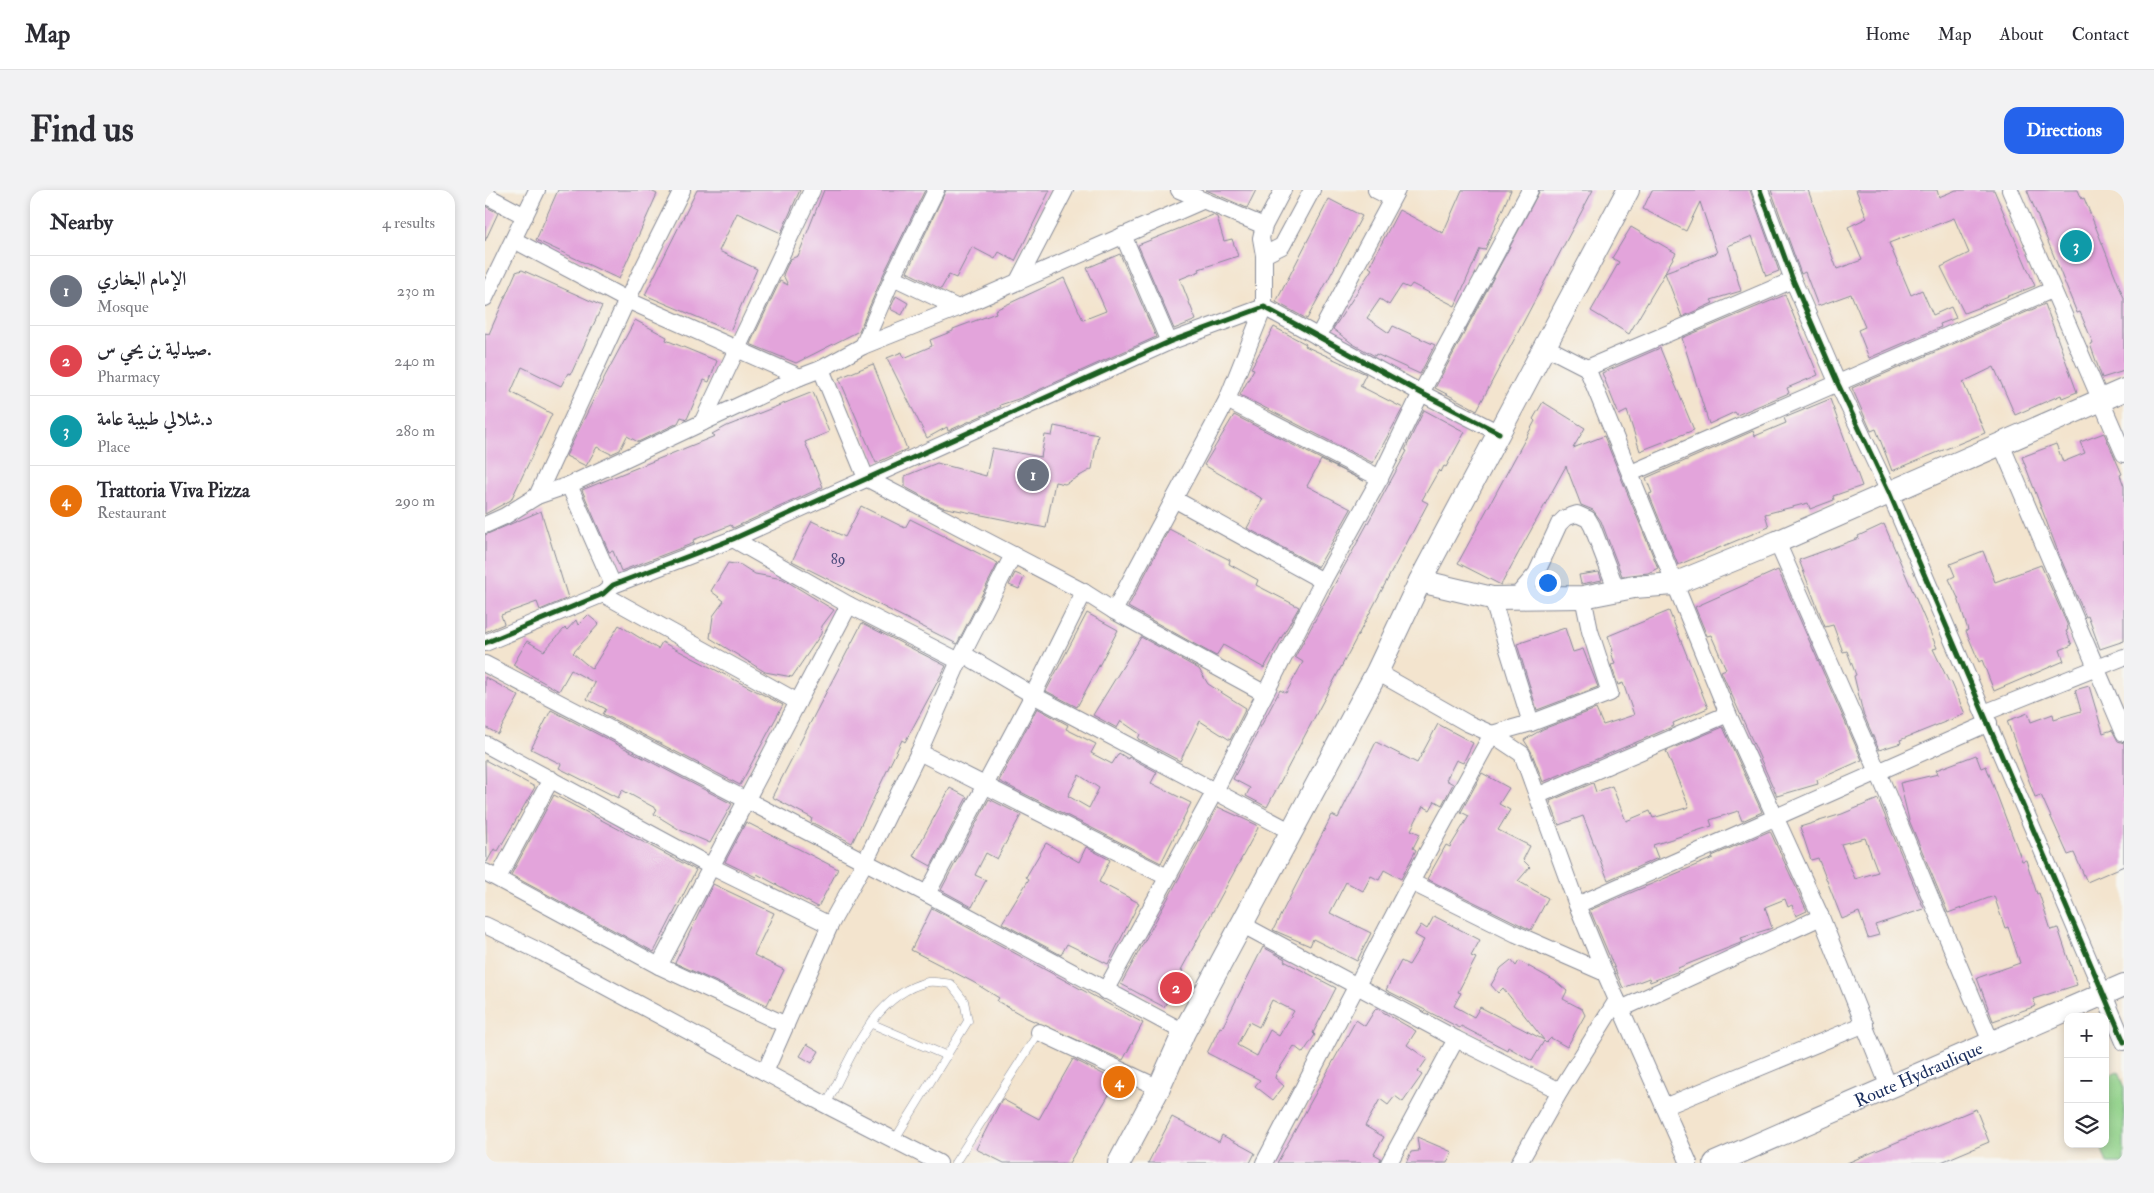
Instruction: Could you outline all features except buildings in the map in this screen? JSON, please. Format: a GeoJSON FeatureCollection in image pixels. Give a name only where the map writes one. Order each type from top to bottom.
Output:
{"type":"FeatureCollection","features":[{"type":"Feature","properties":{"kind":"main road"},"geometry":{"type":"LineString","coordinates":[[1119,1163],[1159,1088],[1185,1032],[1377,672],[1421,580],[1628,190]]}},
{"type":"Feature","properties":{"kind":"main road"},"geometry":{"type":"LineString","coordinates":[[1421,580],[1492,598],[1583,597],[1674,584],[1777,542],[2124,390]]}},
{"type":"Feature","properties":{"kind":"main road","name":"Route Hydraulique"},"geometry":{"type":"LineString","coordinates":[[1715,1163],[1742,1158],[1889,1087],[2124,986]]}},
{"type":"Feature","properties":{"kind":"street"},"geometry":{"type":"LineString","coordinates":[[485,298],[537,190]]}},
{"type":"Feature","properties":{"kind":"street"},"geometry":{"type":"LineString","coordinates":[[537,496],[627,300],[682,190]]}},
{"type":"Feature","properties":{"kind":"street"},"geometry":{"type":"LineString","coordinates":[[702,423],[812,190]]}},
{"type":"Feature","properties":{"kind":"street"},"geometry":{"type":"LineString","coordinates":[[863,346],[893,277],[936,190]]}},
{"type":"Feature","properties":{"kind":"street"},"geometry":{"type":"LineString","coordinates":[[1019,281],[1065,190]]}},
{"type":"Feature","properties":{"kind":"street"},"geometry":{"type":"LineString","coordinates":[[1114,611],[1227,400],[1264,307],[1262,283],[1264,255],[1261,238],[1264,226],[1283,190]]}},
{"type":"Feature","properties":{"kind":"street"},"geometry":{"type":"LineString","coordinates":[[1264,255],[1282,246],[1312,190]]}},
{"type":"Feature","properties":{"kind":"street"},"geometry":{"type":"LineString","coordinates":[[1317,337],[1394,194],[1376,190]]}},
{"type":"Feature","properties":{"kind":"street"},"geometry":{"type":"LineString","coordinates":[[1105,991],[1215,791],[1323,580],[1531,190]]}},
{"type":"Feature","properties":{"kind":"street"},"geometry":{"type":"LineString","coordinates":[[1759,190],[1793,280],[1838,384],[1889,492],[2124,1042]]}},
{"type":"Feature","properties":{"kind":"street"},"geometry":{"type":"LineString","coordinates":[[2010,190],[2099,400],[2124,454]]}},
{"type":"Feature","properties":{"kind":"street"},"geometry":{"type":"LineString","coordinates":[[485,525],[505,516],[537,496],[569,485],[800,377],[821,369],[863,346],[958,308],[1123,235],[1190,194],[1264,226]]}},
{"type":"Feature","properties":{"kind":"street"},"geometry":{"type":"LineString","coordinates":[[485,195],[525,216]]}},
{"type":"Feature","properties":{"kind":"street"},"geometry":{"type":"LineString","coordinates":[[1123,235],[1169,342]]}},
{"type":"Feature","properties":{"kind":"street"},"geometry":{"type":"LineString","coordinates":[[514,240],[627,300],[800,377]]}},
{"type":"Feature","properties":{"kind":"street"},"geometry":{"type":"LineString","coordinates":[[893,277],[958,308]]}},
{"type":"Feature","properties":{"kind":"street"},"geometry":{"type":"LineString","coordinates":[[1587,368],[1793,280]]}},
{"type":"Feature","properties":{"kind":"street"},"geometry":{"type":"LineString","coordinates":[[1631,473],[2053,290]]}},
{"type":"Feature","properties":{"kind":"street"},"geometry":{"type":"LineString","coordinates":[[485,643],[733,539],[1169,342],[1264,307],[1421,394],[1499,432]]}},
{"type":"Feature","properties":{"kind":"street"},"geometry":{"type":"LineString","coordinates":[[1546,347],[1587,368],[1728,714],[1821,916],[1889,1087]]}},
{"type":"Feature","properties":{"kind":"street"},"geometry":{"type":"LineString","coordinates":[[821,369],[866,478],[1084,592],[1114,611],[1264,693]]}},
{"type":"Feature","properties":{"kind":"street"},"geometry":{"type":"LineString","coordinates":[[1227,400],[1379,478]]}},
{"type":"Feature","properties":{"kind":"street"},"geometry":{"type":"LineString","coordinates":[[2001,444],[2124,733]]}},
{"type":"Feature","properties":{"kind":"street"},"geometry":{"type":"LineString","coordinates":[[569,485],[608,590],[798,702]]}},
{"type":"Feature","properties":{"kind":"street"},"geometry":{"type":"LineString","coordinates":[[1174,499],[1323,580]]}},
{"type":"Feature","properties":{"kind":"street"},"geometry":{"type":"LineString","coordinates":[[1516,597],[1536,574],[1559,524],[1565,518],[1577,514],[1588,519],[1617,591]]}},
{"type":"Feature","properties":{"kind":"street"},"geometry":{"type":"LineString","coordinates":[[733,539],[849,605],[961,657],[1292,832]]}},
{"type":"Feature","properties":{"kind":"street"},"geometry":{"type":"LineString","coordinates":[[1777,542],[1878,772],[1991,1042]]}},
{"type":"Feature","properties":{"kind":"street"},"geometry":{"type":"LineString","coordinates":[[765,1072],[830,925],[865,862],[919,752],[961,657],[1013,555]]}},
{"type":"Feature","properties":{"kind":"street"},"geometry":{"type":"LineString","coordinates":[[927,894],[1033,695],[1084,592]]}},
{"type":"Feature","properties":{"kind":"street"},"geometry":{"type":"LineString","coordinates":[[1264,1163],[1411,882],[1492,734],[1531,723],[1610,693],[1591,631],[1583,597]]}},
{"type":"Feature","properties":{"kind":"street"},"geometry":{"type":"LineString","coordinates":[[1492,598],[1531,723]]}},
{"type":"Feature","properties":{"kind":"street"},"geometry":{"type":"LineString","coordinates":[[659,966],[849,605]]}},
{"type":"Feature","properties":{"kind":"street"},"geometry":{"type":"LineString","coordinates":[[1577,905],[1878,772],[2096,666],[2124,657]]}},
{"type":"Feature","properties":{"kind":"street"},"geometry":{"type":"LineString","coordinates":[[485,664],[927,894],[1105,991],[1185,1032]]}},
{"type":"Feature","properties":{"kind":"street"},"geometry":{"type":"LineString","coordinates":[[1377,672],[1467,724],[1492,734],[1522,754],[1539,795],[1577,905],[1689,1163]]}},
{"type":"Feature","properties":{"kind":"street"},"geometry":{"type":"LineString","coordinates":[[1539,795],[1728,714]]}},
{"type":"Feature","properties":{"kind":"street"},"geometry":{"type":"LineString","coordinates":[[485,744],[712,867],[830,925]]}},
{"type":"Feature","properties":{"kind":"street"},"geometry":{"type":"LineString","coordinates":[[919,752],[986,784],[1167,877]]}},
{"type":"Feature","properties":{"kind":"street"},"geometry":{"type":"LineString","coordinates":[[551,779],[491,875],[659,966],[786,1025]]}},
{"type":"Feature","properties":{"kind":"street"},"geometry":{"type":"LineString","coordinates":[[1411,882],[1516,934],[1605,973]]}},
{"type":"Feature","properties":{"kind":"street"},"geometry":{"type":"LineString","coordinates":[[1519,1163],[1560,1092],[1619,1005],[1821,916]]}},
{"type":"Feature","properties":{"kind":"street"},"geometry":{"type":"LineString","coordinates":[[485,925],[560,962],[826,1105],[939,1163]]}},
{"type":"Feature","properties":{"kind":"street"},"geometry":{"type":"LineString","coordinates":[[1243,925],[1456,1039],[1560,1092]]}},
{"type":"Feature","properties":{"kind":"street"},"geometry":{"type":"LineString","coordinates":[[1664,1107],[1865,1024]]}},
{"type":"Feature","properties":{"kind":"street"},"geometry":{"type":"LineString","coordinates":[[1039,1032],[1159,1088]]}},
{"type":"Feature","properties":{"kind":"street"},"geometry":{"type":"LineString","coordinates":[[1389,1163],[1456,1039]]}},
{"type":"Feature","properties":{"kind":"lane"},"geometry":{"type":"LineString","coordinates":[[826,1105],[870,1023],[905,990],[930,982],[951,984],[964,1001],[968,1021],[895,1139]]}},
{"type":"Feature","properties":{"kind":"lane"},"geometry":{"type":"LineString","coordinates":[[870,1023],[947,1056]]}},
{"type":"Feature","properties":{"kind":"lane"},"geometry":{"type":"LineString","coordinates":[[955,1163],[1039,1032]]}},
{"type":"Feature","properties":{"kind":"green space"},"geometry":{"type":"Polygon","coordinates":[[[2118,1072],[2124,1088],[2124,1163],[2107,1163],[2101,1148],[2109,1148],[2109,1075],[2118,1072]]]}},
{"type":"Feature","properties":{"kind":"cycle path"},"geometry":{"type":"LineString","coordinates":[[1760,190],[1793,280],[1838,384],[1889,492],[2124,1042]]}},
{"type":"Feature","properties":{"kind":"cycle path"},"geometry":{"type":"LineString","coordinates":[[485,643],[603,594],[613,585],[733,539],[1169,342],[1264,307],[1421,393],[1499,433]]}},
{"type":"Feature","properties":{"kind":"place","name":"د.شلالي طبيبة عامة"},"geometry":{"type":"Point","coordinates":[2076,246]}},
{"type":"Feature","properties":{"kind":"place","name":"الإمام البخاري"},"geometry":{"type":"Point","coordinates":[1033,475]}},
{"type":"Feature","properties":{"kind":"place","name":"صيدلية بن يحي س."},"geometry":{"type":"Point","coordinates":[1176,988]}},
{"type":"Feature","properties":{"kind":"place","name":"Trattoria Viva Pizza"},"geometry":{"type":"Point","coordinates":[1119,1082]}}]}
